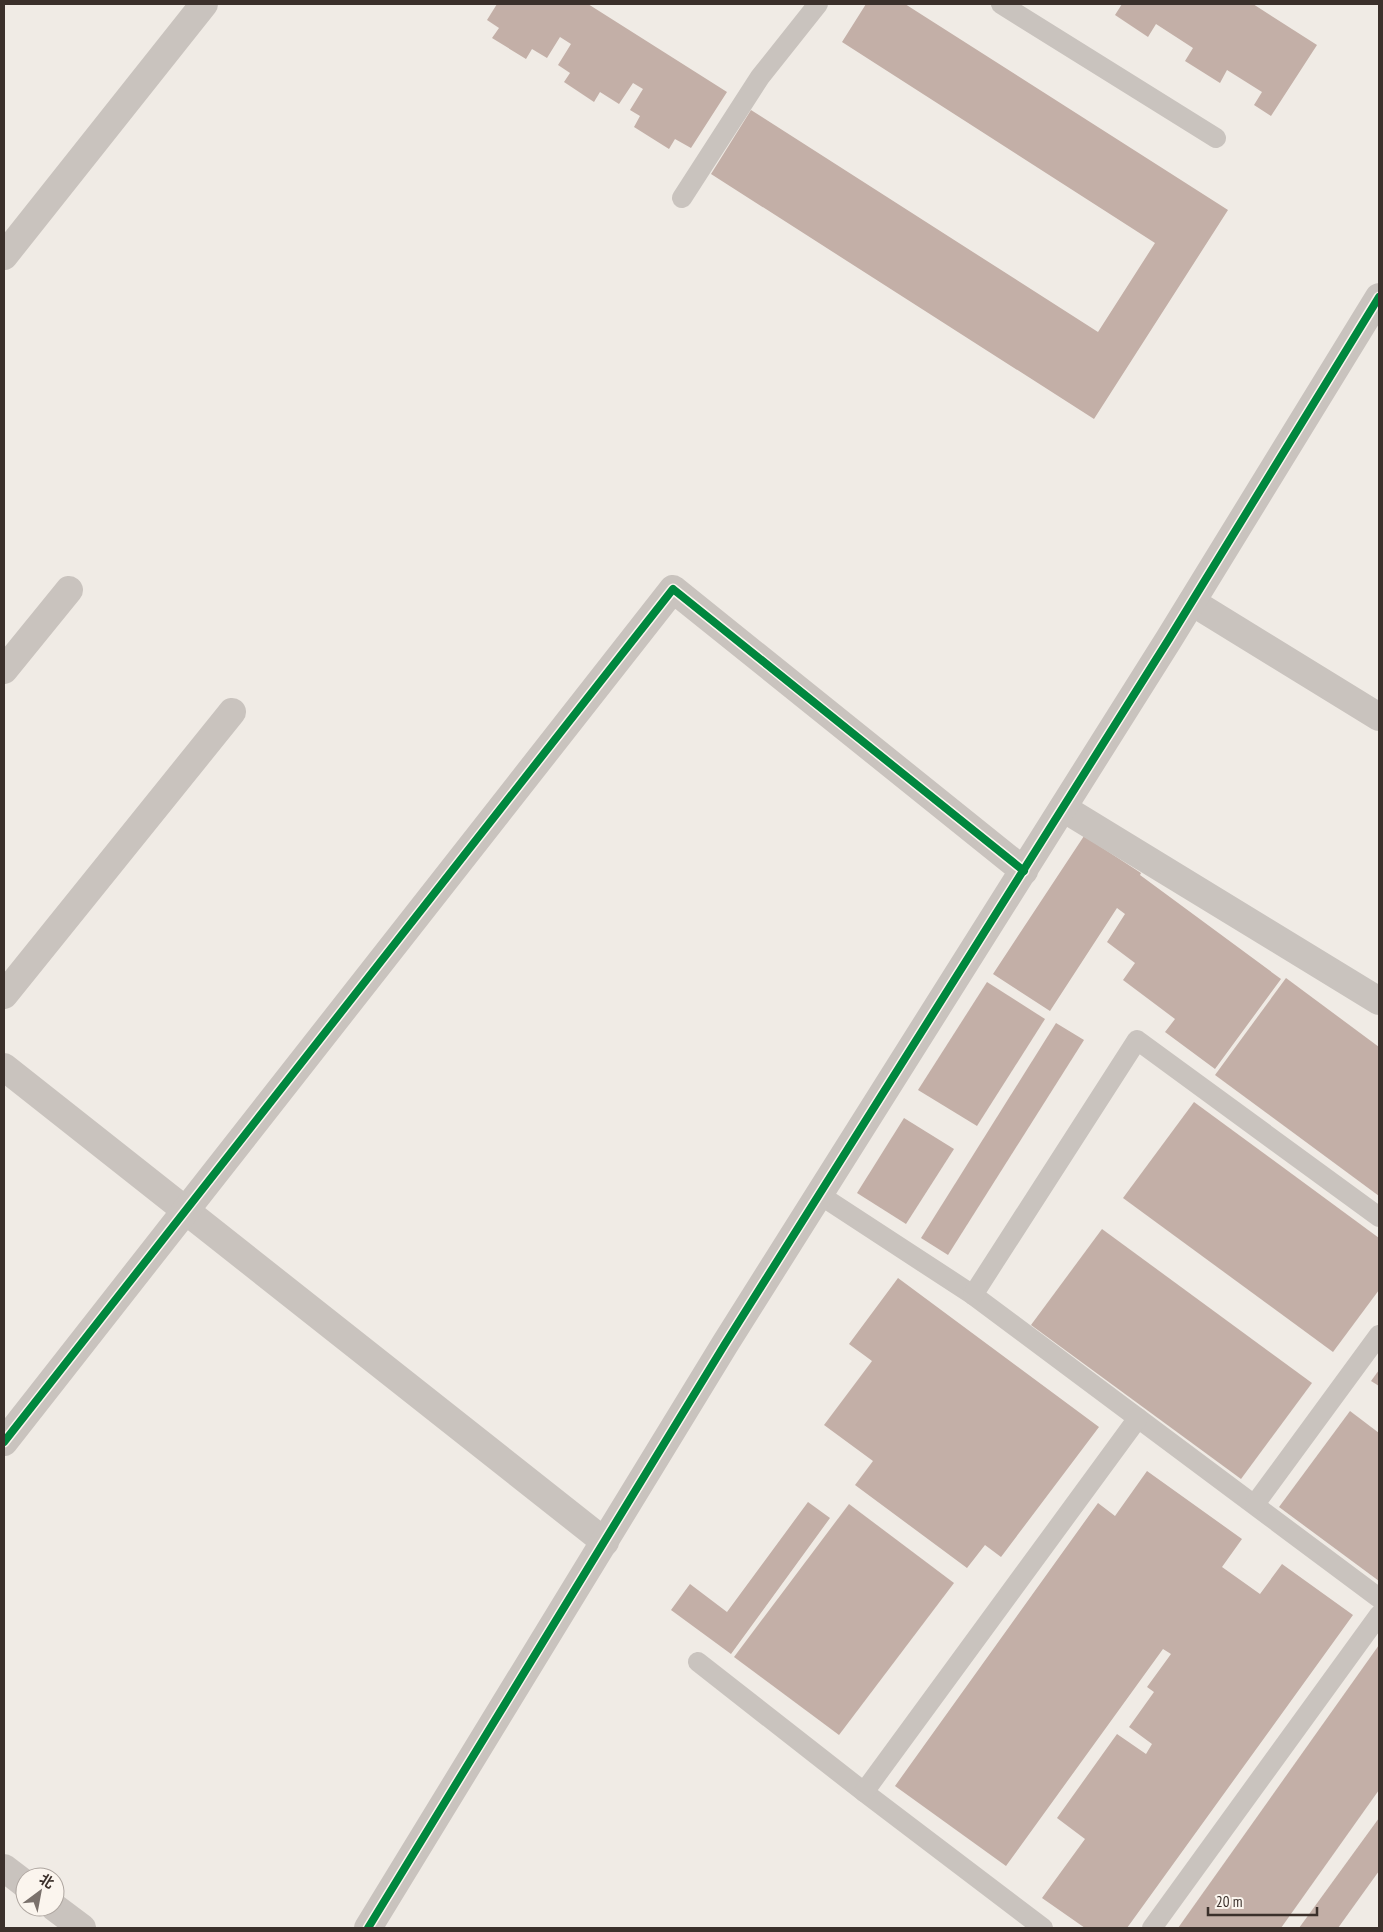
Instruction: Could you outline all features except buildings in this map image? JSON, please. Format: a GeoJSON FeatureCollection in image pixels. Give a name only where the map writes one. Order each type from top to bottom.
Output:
{"type":"FeatureCollection","features":[{"type":"Feature","properties":{"kind":"street"},"geometry":{"type":"LineString","coordinates":[[4,256],[204,4]]}},
{"type":"Feature","properties":{"kind":"street"},"geometry":{"type":"LineString","coordinates":[[368,1928],[720,1353],[1192,602],[1379,297]]}},
{"type":"Feature","properties":{"kind":"street"},"geometry":{"type":"LineString","coordinates":[[4,1442],[672,589],[1024,871]]}},
{"type":"Feature","properties":{"kind":"street"},"geometry":{"type":"LineString","coordinates":[[4,670],[69,590]]}},
{"type":"Feature","properties":{"kind":"street"},"geometry":{"type":"LineString","coordinates":[[1192,602],[1379,717]]}},
{"type":"Feature","properties":{"kind":"street"},"geometry":{"type":"LineString","coordinates":[[4,995],[232,712]]}},
{"type":"Feature","properties":{"kind":"street"},"geometry":{"type":"LineString","coordinates":[[1063,808],[1379,1001]]}},
{"type":"Feature","properties":{"kind":"street"},"geometry":{"type":"LineString","coordinates":[[4,1067],[605,1542]]}},
{"type":"Feature","properties":{"kind":"street"},"geometry":{"type":"LineString","coordinates":[[4,1868],[15,1876]]}},
{"type":"Feature","properties":{"kind":"street"},"geometry":{"type":"LineString","coordinates":[[65,1915],[82,1928]]}},
{"type":"Feature","properties":{"kind":"lane"},"geometry":{"type":"LineString","coordinates":[[682,198],[760,77],[818,4]]}},
{"type":"Feature","properties":{"kind":"lane"},"geometry":{"type":"LineString","coordinates":[[1001,4],[1216,138]]}},
{"type":"Feature","properties":{"kind":"lane"},"geometry":{"type":"LineString","coordinates":[[973,1295],[1137,1040],[1379,1217]]}},
{"type":"Feature","properties":{"kind":"lane"},"geometry":{"type":"LineString","coordinates":[[820,1195],[973,1295],[1379,1598]]}},
{"type":"Feature","properties":{"kind":"lane"},"geometry":{"type":"LineString","coordinates":[[1255,1504],[1379,1336]]}},
{"type":"Feature","properties":{"kind":"lane"},"geometry":{"type":"LineString","coordinates":[[864,1792],[1138,1418]]}},
{"type":"Feature","properties":{"kind":"lane"},"geometry":{"type":"LineString","coordinates":[[1152,1928],[1379,1615]]}},
{"type":"Feature","properties":{"kind":"lane"},"geometry":{"type":"LineString","coordinates":[[698,1662],[864,1792],[1043,1928]]}},
{"type":"Feature","properties":{"kind":"cycle path"},"geometry":{"type":"LineString","coordinates":[[368,1928],[725,1344],[1169,639],[1379,297]]}},
{"type":"Feature","properties":{"kind":"cycle path"},"geometry":{"type":"LineString","coordinates":[[4,1442],[673,589],[1024,871]]}}]}
